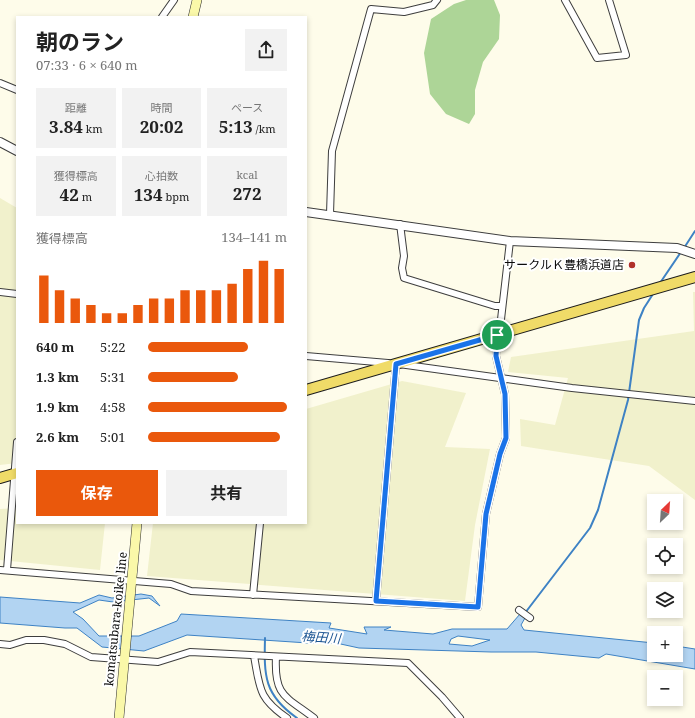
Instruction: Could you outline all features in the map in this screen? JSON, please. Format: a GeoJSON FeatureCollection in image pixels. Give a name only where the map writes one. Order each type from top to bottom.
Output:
{"type":"FeatureCollection","features":[{"type":"Feature","properties":{"kind":"main road"},"geometry":{"type":"LineString","coordinates":[[194,16],[197,0]]}},
{"type":"Feature","properties":{"kind":"main road"},"geometry":{"type":"LineString","coordinates":[[307,390],[695,276]]}},
{"type":"Feature","properties":{"kind":"main road"},"geometry":{"type":"LineString","coordinates":[[0,478],[16,474]]}},
{"type":"Feature","properties":{"kind":"main road","name":"komatsubara-koike line"},"geometry":{"type":"LineString","coordinates":[[119,718],[123,657],[137,524]]}},
{"type":"Feature","properties":{"kind":"street"},"geometry":{"type":"LineString","coordinates":[[163,16],[174,0]]}},
{"type":"Feature","properties":{"kind":"street"},"geometry":{"type":"LineString","coordinates":[[330,214],[332,151],[371,9],[404,12],[433,6],[437,0]]}},
{"type":"Feature","properties":{"kind":"street"},"geometry":{"type":"LineString","coordinates":[[565,0],[597,58],[626,55],[609,0]]}},
{"type":"Feature","properties":{"kind":"street"},"geometry":{"type":"LineString","coordinates":[[0,83],[16,90]]}},
{"type":"Feature","properties":{"kind":"street"},"geometry":{"type":"LineString","coordinates":[[0,142],[16,151]]}},
{"type":"Feature","properties":{"kind":"street"},"geometry":{"type":"LineString","coordinates":[[307,212],[330,214],[510,241],[677,248],[692,253]]}},
{"type":"Feature","properties":{"kind":"street"},"geometry":{"type":"LineString","coordinates":[[400,224],[404,256],[402,268],[404,278],[495,306],[502,306]]}},
{"type":"Feature","properties":{"kind":"street"},"geometry":{"type":"LineString","coordinates":[[16,474],[3,570],[131,585],[171,584],[191,591],[478,607],[486,514],[500,454],[506,438],[505,394],[496,356],[497,335],[500,328],[510,241]]}},
{"type":"Feature","properties":{"kind":"street"},"geometry":{"type":"LineString","coordinates":[[0,292],[16,294]]}},
{"type":"Feature","properties":{"kind":"street"},"geometry":{"type":"LineString","coordinates":[[307,356],[396,364],[428,370],[502,378],[572,388],[695,401]]}},
{"type":"Feature","properties":{"kind":"street"},"geometry":{"type":"LineString","coordinates":[[376,601],[396,364]]}},
{"type":"Feature","properties":{"kind":"street"},"geometry":{"type":"LineString","coordinates":[[253,595],[260,524]]}},
{"type":"Feature","properties":{"kind":"street"},"geometry":{"type":"LineString","coordinates":[[519,610],[530,618]]}},
{"type":"Feature","properties":{"kind":"street"},"geometry":{"type":"LineString","coordinates":[[0,644],[10,645],[26,640],[44,640],[65,644],[91,657],[123,657],[158,662],[190,652],[408,663],[442,697],[460,718]]}},
{"type":"Feature","properties":{"kind":"street"},"geometry":{"type":"LineString","coordinates":[[254,656],[264,699],[272,708],[287,718]]}},
{"type":"Feature","properties":{"kind":"street"},"geometry":{"type":"LineString","coordinates":[[270,657],[279,690],[288,699],[314,718]]}},
{"type":"Feature","properties":{"kind":"green space"},"geometry":{"type":"Polygon","coordinates":[[[466,0],[494,0],[500,15],[499,39],[483,62],[475,90],[475,114],[469,124],[446,114],[430,94],[424,53],[431,19],[454,4],[466,0]]]}},
{"type":"Feature","properties":{"kind":"green space"},"geometry":{"type":"Polygon","coordinates":[[[0,198],[16,207],[16,463],[0,465],[0,198]]]}},
{"type":"Feature","properties":{"kind":"green space"},"geometry":{"type":"Polygon","coordinates":[[[693,292],[695,292],[695,500],[649,466],[521,446],[520,419],[555,425],[568,378],[508,372],[511,357],[694,331],[693,292]]]}},
{"type":"Feature","properties":{"kind":"green space"},"geometry":{"type":"Polygon","coordinates":[[[402,381],[466,393],[445,447],[490,449],[475,525],[465,601],[147,576],[153,524],[307,524],[307,409],[402,381]]]}},
{"type":"Feature","properties":{"kind":"green space"},"geometry":{"type":"Polygon","coordinates":[[[16,508],[16,524],[105,524],[100,570],[0,560],[0,509],[16,508]]]}},
{"type":"Feature","properties":{"kind":"water","name":"梅田川"},"geometry":{"type":"Polygon","coordinates":[[[141,594],[152,596],[160,606],[149,598],[113,602],[99,600],[73,612],[83,619],[99,636],[139,636],[177,621],[181,614],[331,623],[329,628],[367,634],[364,627],[391,627],[384,630],[433,634],[452,629],[507,629],[520,614],[525,618],[521,625],[524,630],[647,642],[647,661],[606,654],[599,658],[536,652],[359,648],[336,643],[308,643],[187,635],[144,651],[102,647],[77,628],[0,623],[0,597],[80,603],[99,595],[112,598],[141,594]],[[458,636],[451,639],[449,644],[472,646],[490,640],[458,636]]]}},
{"type":"Feature","properties":{"kind":"water"},"geometry":{"type":"Polygon","coordinates":[[[683,647],[695,649],[695,669],[653,662],[683,662],[683,647]]]}},
{"type":"Feature","properties":{"kind":"waterway"},"geometry":{"type":"LineString","coordinates":[[684,248],[695,231]]}},
{"type":"Feature","properties":{"kind":"waterway"},"geometry":{"type":"LineString","coordinates":[[660,283],[681,252]]}},
{"type":"Feature","properties":{"kind":"waterway"},"geometry":{"type":"LineString","coordinates":[[525,613],[590,528],[598,510],[628,400],[639,320],[644,308],[653,294]]}},
{"type":"Feature","properties":{"kind":"waterway"},"geometry":{"type":"LineString","coordinates":[[265,638],[265,663],[268,684],[278,701],[286,710],[297,718]]}},
{"type":"Feature","properties":{"kind":"place","name":"サークルＫ豊橋浜道店"},"geometry":{"type":"Point","coordinates":[632,265]}},
{"type":"Feature","properties":{"kind":"route"},"geometry":{"type":"LineString","coordinates":[[497,335],[496,356],[505,394],[506,438],[500,454],[486,514],[478,607],[376,601],[396,364],[497,335]]}}]}
